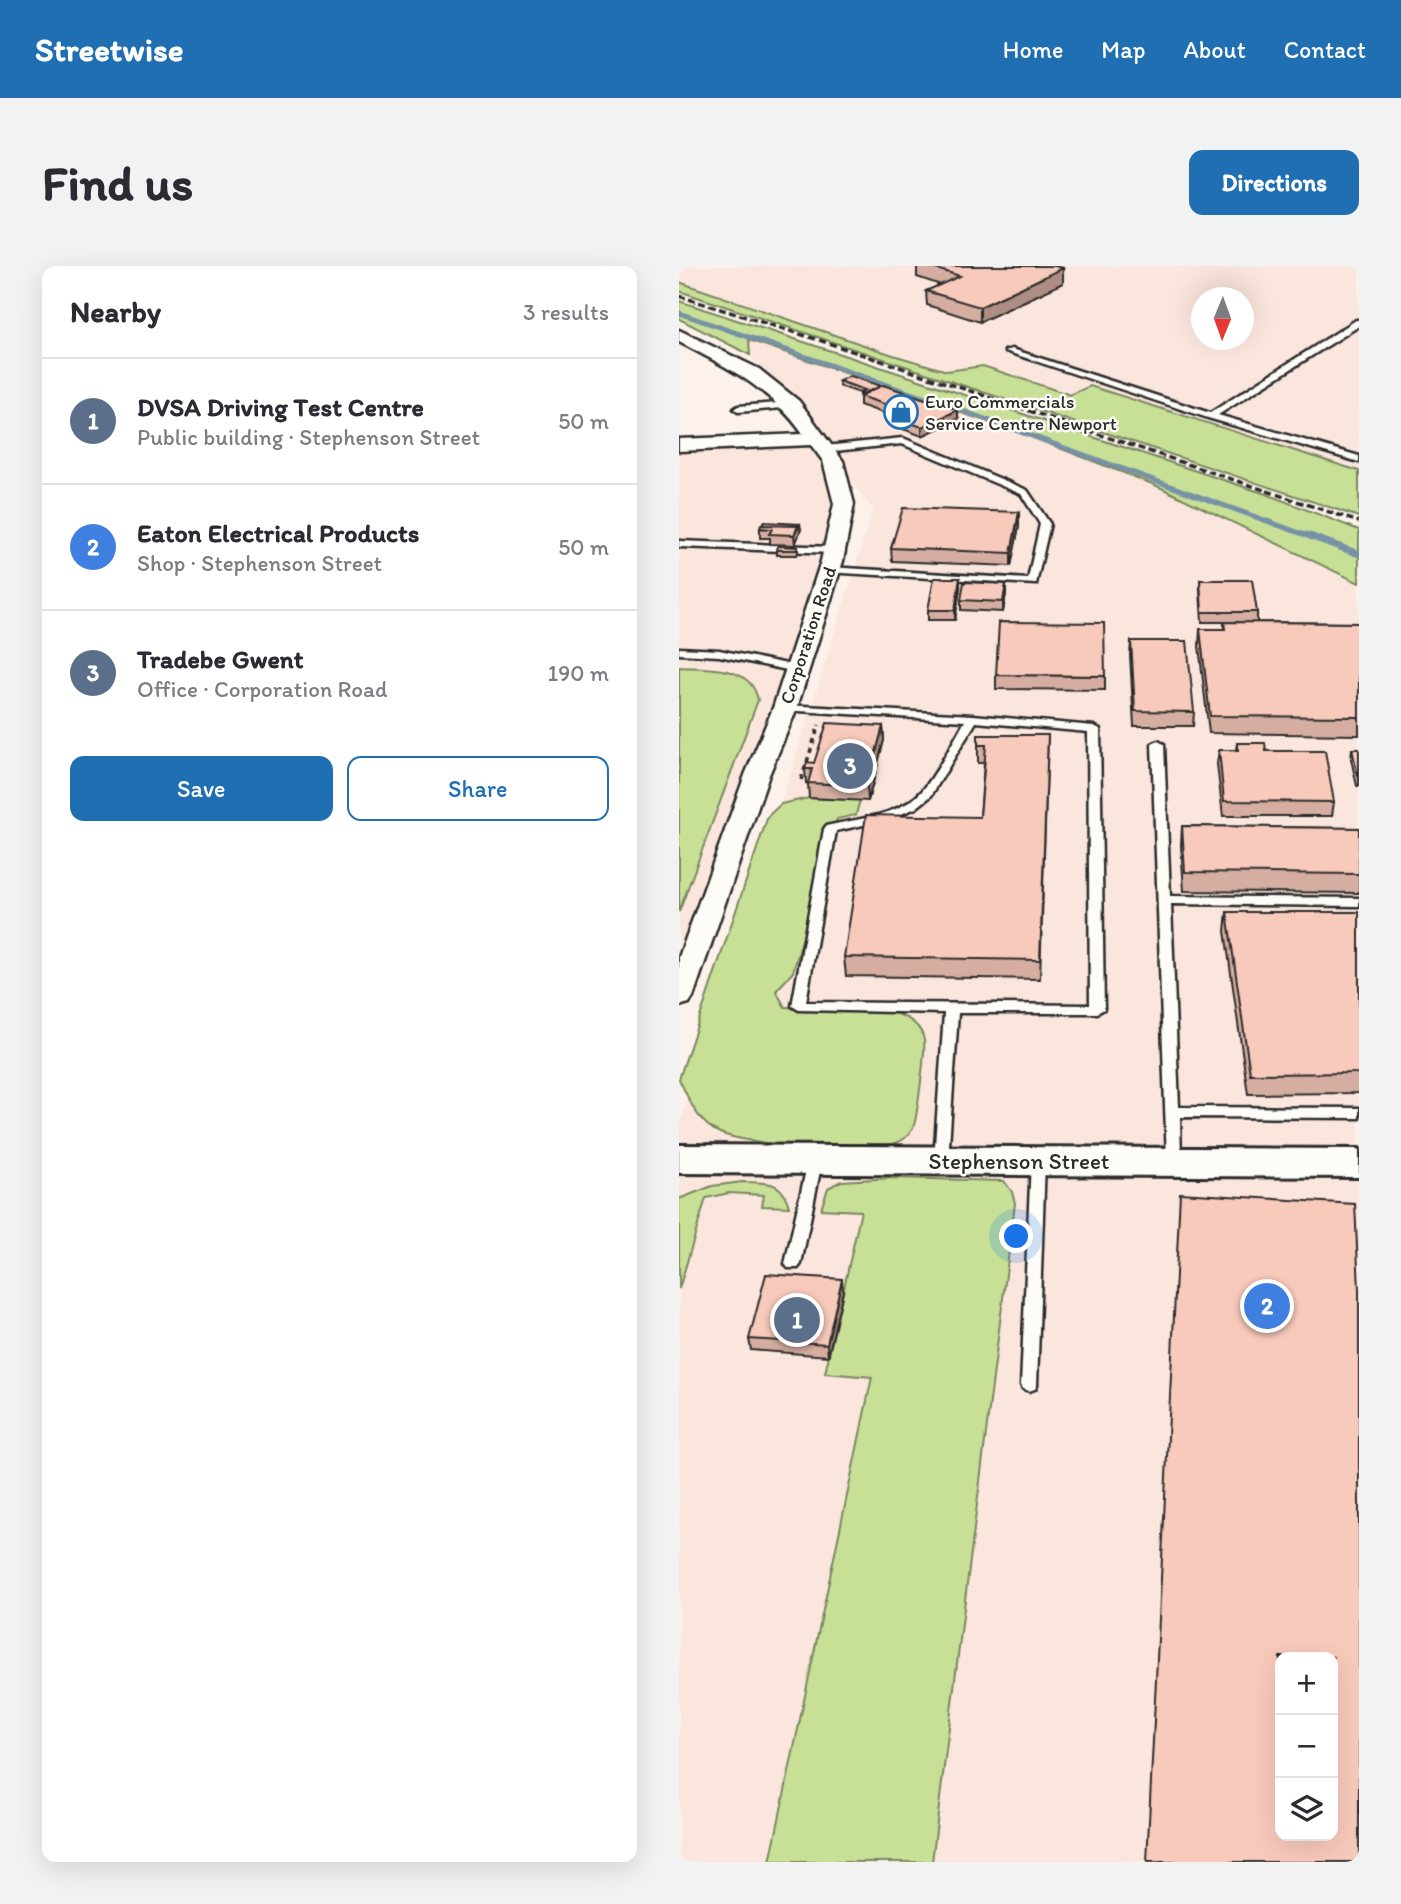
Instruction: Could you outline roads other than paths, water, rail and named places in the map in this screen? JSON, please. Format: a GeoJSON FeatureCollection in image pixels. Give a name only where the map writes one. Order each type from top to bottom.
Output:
{"type":"FeatureCollection","features":[{"type":"Feature","properties":{"kind":"street","name":"Corporation Road"},"geometry":{"type":"LineString","coordinates":[[679,335],[753,373],[792,405],[835,466],[844,504],[832,560],[785,708],[757,775],[679,997]]}},
{"type":"Feature","properties":{"kind":"street"},"geometry":{"type":"LineString","coordinates":[[679,445],[822,444]]}},
{"type":"Feature","properties":{"kind":"street","name":"Stephenson Street"},"geometry":{"type":"LineString","coordinates":[[679,1159],[1359,1163]]}},
{"type":"Feature","properties":{"kind":"lane"},"geometry":{"type":"LineString","coordinates":[[1211,416],[1359,322]]}},
{"type":"Feature","properties":{"kind":"lane"},"geometry":{"type":"LineString","coordinates":[[1009,351],[1359,460]]}},
{"type":"Feature","properties":{"kind":"lane"},"geometry":{"type":"LineString","coordinates":[[738,410],[792,405]]}},
{"type":"Feature","properties":{"kind":"lane"},"geometry":{"type":"LineString","coordinates":[[679,544],[1032,582],[1045,524],[1024,492],[903,441],[822,444]]}},
{"type":"Feature","properties":{"kind":"lane"},"geometry":{"type":"LineString","coordinates":[[679,651],[719,653],[797,669]]}},
{"type":"Feature","properties":{"kind":"lane"},"geometry":{"type":"LineString","coordinates":[[679,660],[746,660]]}},
{"type":"Feature","properties":{"kind":"lane"},"geometry":{"type":"LineString","coordinates":[[785,708],[973,718],[1094,729],[1097,1009],[799,1006],[830,829],[882,817],[912,805],[927,793],[973,718]]}},
{"type":"Feature","properties":{"kind":"lane"},"geometry":{"type":"LineString","coordinates":[[1158,744],[1174,1161]]}},
{"type":"Feature","properties":{"kind":"lane"},"geometry":{"type":"LineString","coordinates":[[1164,900],[1359,902]]}},
{"type":"Feature","properties":{"kind":"lane"},"geometry":{"type":"LineString","coordinates":[[941,1160],[951,1009]]}},
{"type":"Feature","properties":{"kind":"lane"},"geometry":{"type":"LineString","coordinates":[[1172,1112],[1359,1113]]}},
{"type":"Feature","properties":{"kind":"lane"},"geometry":{"type":"LineString","coordinates":[[793,1264],[815,1161]]}},
{"type":"Feature","properties":{"kind":"lane"},"geometry":{"type":"LineString","coordinates":[[1029,1385],[1038,1161]]}},
{"type":"Feature","properties":{"kind":"waterway"},"geometry":{"type":"LineString","coordinates":[[679,313],[960,410],[1311,537]]}},
{"type":"Feature","properties":{"kind":"waterway"},"geometry":{"type":"LineString","coordinates":[[1307,535],[1359,554]]}},
{"type":"Feature","properties":{"kind":"railway"},"geometry":{"type":"LineString","coordinates":[[679,296],[825,342],[1359,522]]}},
{"type":"Feature","properties":{"kind":"place","name":"Euro Commercials Service Centre Newport"},"geometry":{"type":"Point","coordinates":[901,412]}},
{"type":"Feature","properties":{"kind":"place","name":"Tradebe Gwent"},"geometry":{"type":"Point","coordinates":[850,766]}},
{"type":"Feature","properties":{"kind":"place","name":"Eaton Electrical Products"},"geometry":{"type":"Point","coordinates":[1267,1306]}},
{"type":"Feature","properties":{"kind":"place","name":"DVSA Driving Test Centre"},"geometry":{"type":"Point","coordinates":[797,1320]}}]}
